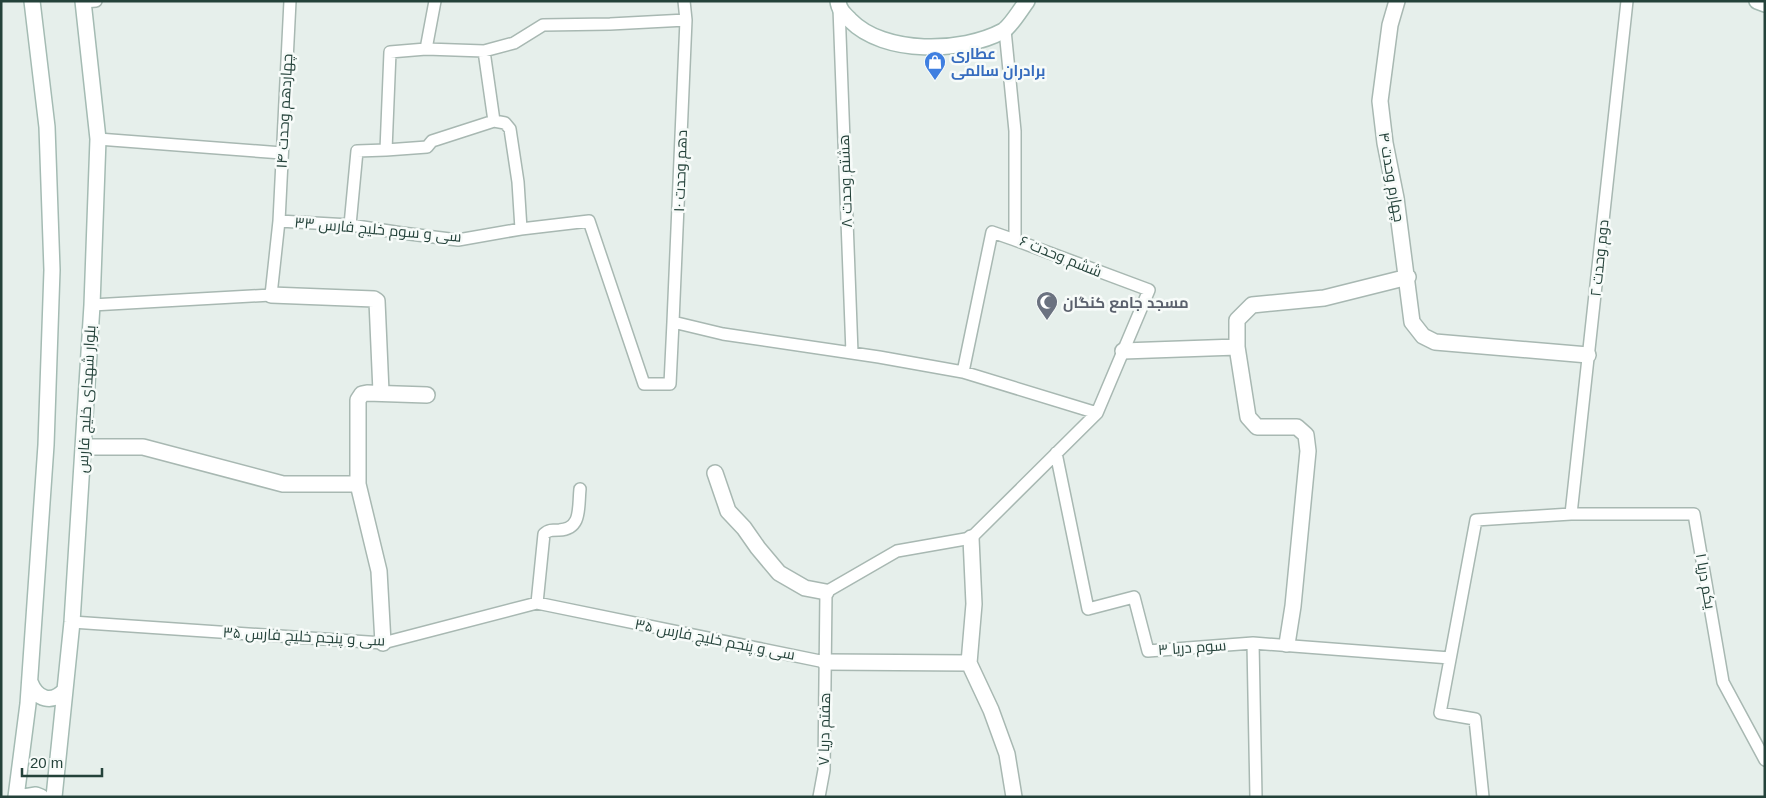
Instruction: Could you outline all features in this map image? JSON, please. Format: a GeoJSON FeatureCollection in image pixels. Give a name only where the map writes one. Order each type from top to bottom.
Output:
{"type":"FeatureCollection","features":[{"type":"Feature","properties":{"kind":"street"},"geometry":{"type":"LineString","coordinates":[[16,797],[30,682],[46,445],[52,270],[47,127],[32,1]]}},
{"type":"Feature","properties":{"kind":"street"},"geometry":{"type":"LineString","coordinates":[[838,4],[858,28],[888,43],[929,47],[972,44],[1005,30],[1027,1]]}},
{"type":"Feature","properties":{"kind":"street","name":"چهارم وحدت ۴"},"geometry":{"type":"LineString","coordinates":[[1396,1],[1390,25],[1380,101],[1385,143],[1396,198],[1408,278],[1412,322],[1423,336],[1435,342],[1588,355]]}},
{"type":"Feature","properties":{"kind":"street"},"geometry":{"type":"LineString","coordinates":[[1757,1],[1765,4]]}},
{"type":"Feature","properties":{"kind":"street","name":"بلوار شهدای خلیج فارس"},"geometry":{"type":"LineString","coordinates":[[54,797],[72,622],[92,304],[98,139],[83,2]]}},
{"type":"Feature","properties":{"kind":"street"},"geometry":{"type":"LineString","coordinates":[[1287,644],[1293,606],[1308,450],[1306,435],[1297,427],[1257,427],[1248,417],[1237,347],[1237,320],[1252,305],[1324,298],[1408,278]]}},
{"type":"Feature","properties":{"kind":"street"},"geometry":{"type":"LineString","coordinates":[[271,295],[374,298],[377,301],[381,392]]}},
{"type":"Feature","properties":{"kind":"street"},"geometry":{"type":"LineString","coordinates":[[1123,352],[1237,347]]}},
{"type":"Feature","properties":{"kind":"street"},"geometry":{"type":"LineString","coordinates":[[383,643],[379,571],[358,484],[358,400],[362,394],[381,392],[427,395]]}},
{"type":"Feature","properties":{"kind":"street"},"geometry":{"type":"LineString","coordinates":[[84,447],[143,447],[283,484],[358,484]]}},
{"type":"Feature","properties":{"kind":"street"},"geometry":{"type":"LineString","coordinates":[[715,473],[728,511],[744,528],[779,573],[805,588],[826,592]]}},
{"type":"Feature","properties":{"kind":"street"},"geometry":{"type":"LineString","coordinates":[[971,538],[974,604],[969,663],[991,710],[1007,754],[1014,797]]}},
{"type":"Feature","properties":{"kind":"street"},"geometry":{"type":"LineString","coordinates":[[825,662],[969,663]]}},
{"type":"Feature","properties":{"kind":"street"},"geometry":{"type":"LineString","coordinates":[[30,682],[33,690],[39,696],[47,699],[60,695],[65,690]]}},
{"type":"Feature","properties":{"kind":"street"},"geometry":{"type":"LineString","coordinates":[[24,797],[36,795],[41,797]]}},
{"type":"Feature","properties":{"kind":"lane"},"geometry":{"type":"LineString","coordinates":[[83,2],[96,1]]}},
{"type":"Feature","properties":{"kind":"lane","name":"چهاردهم وحدت ۱۴"},"geometry":{"type":"LineString","coordinates":[[279,221],[290,1]]}},
{"type":"Feature","properties":{"kind":"lane"},"geometry":{"type":"LineString","coordinates":[[426,48],[435,1]]}},
{"type":"Feature","properties":{"kind":"lane","name":"دهم وحدت ۱۰"},"geometry":{"type":"LineString","coordinates":[[673,322],[686,20],[684,1]]}},
{"type":"Feature","properties":{"kind":"lane","name":"دوم وحدت ۲"},"geometry":{"type":"LineString","coordinates":[[1571,514],[1627,1]]}},
{"type":"Feature","properties":{"kind":"lane","name":"هشتم وحدت ۸"},"geometry":{"type":"LineString","coordinates":[[838,4],[852,353]]}},
{"type":"Feature","properties":{"kind":"lane"},"geometry":{"type":"LineString","coordinates":[[386,150],[390,52],[426,48],[484,50],[514,43],[543,25],[686,20]]}},
{"type":"Feature","properties":{"kind":"lane","name":"ششم وحدت ۶"},"geometry":{"type":"LineString","coordinates":[[1005,30],[1015,131],[1015,240],[1149,290],[1098,413]]}},
{"type":"Feature","properties":{"kind":"lane"},"geometry":{"type":"LineString","coordinates":[[484,50],[494,121]]}},
{"type":"Feature","properties":{"kind":"lane"},"geometry":{"type":"LineString","coordinates":[[350,224],[357,151],[427,147],[432,141],[494,121],[505,122],[510,129],[518,182],[521,229]]}},
{"type":"Feature","properties":{"kind":"lane"},"geometry":{"type":"LineString","coordinates":[[98,139],[282,153]]}},
{"type":"Feature","properties":{"kind":"lane","name":"سی و سوم خلیج فارس ۳۳"},"geometry":{"type":"LineString","coordinates":[[271,295],[279,221],[350,224],[458,240],[521,229],[589,221],[644,384],[670,384],[673,322]]}},
{"type":"Feature","properties":{"kind":"lane"},"geometry":{"type":"LineString","coordinates":[[963,372],[992,232],[1015,240]]}},
{"type":"Feature","properties":{"kind":"lane"},"geometry":{"type":"LineString","coordinates":[[92,304],[271,295]]}},
{"type":"Feature","properties":{"kind":"lane"},"geometry":{"type":"LineString","coordinates":[[673,322],[723,334],[963,372],[1098,413],[971,538],[897,551],[826,592]]}},
{"type":"Feature","properties":{"kind":"lane","name":"سوم دریا ۳"},"geometry":{"type":"LineString","coordinates":[[1056,453],[1088,609],[1134,597],[1148,651],[1253,642]]}},
{"type":"Feature","properties":{"kind":"lane"},"geometry":{"type":"LineString","coordinates":[[537,603],[544,534],[549,530],[569,530],[573,526],[576,521],[580,489]]}},
{"type":"Feature","properties":{"kind":"lane"},"geometry":{"type":"LineString","coordinates":[[1483,797],[1475,719],[1440,713],[1476,520],[1571,514]]}},
{"type":"Feature","properties":{"kind":"lane","name":"یکم دریا ۱"},"geometry":{"type":"LineString","coordinates":[[1571,514],[1694,514],[1723,682],[1765,760]]}},
{"type":"Feature","properties":{"kind":"lane","name":"هفتم دریا ۷"},"geometry":{"type":"LineString","coordinates":[[819,797],[824,770],[826,592]]}},
{"type":"Feature","properties":{"kind":"lane","name":"سی و پنجم خلیج فارس ۳۵"},"geometry":{"type":"LineString","coordinates":[[72,622],[383,643],[537,603],[825,662]]}},
{"type":"Feature","properties":{"kind":"lane"},"geometry":{"type":"LineString","coordinates":[[1256,797],[1253,642],[1450,658]]}},
{"type":"Feature","properties":{"kind":"place","name":"عطاری برادران سالمی"},"geometry":{"type":"Point","coordinates":[935,81]}},
{"type":"Feature","properties":{"kind":"place","name":"مسجد جامع کنگان"},"geometry":{"type":"Point","coordinates":[1047,321]}}]}
